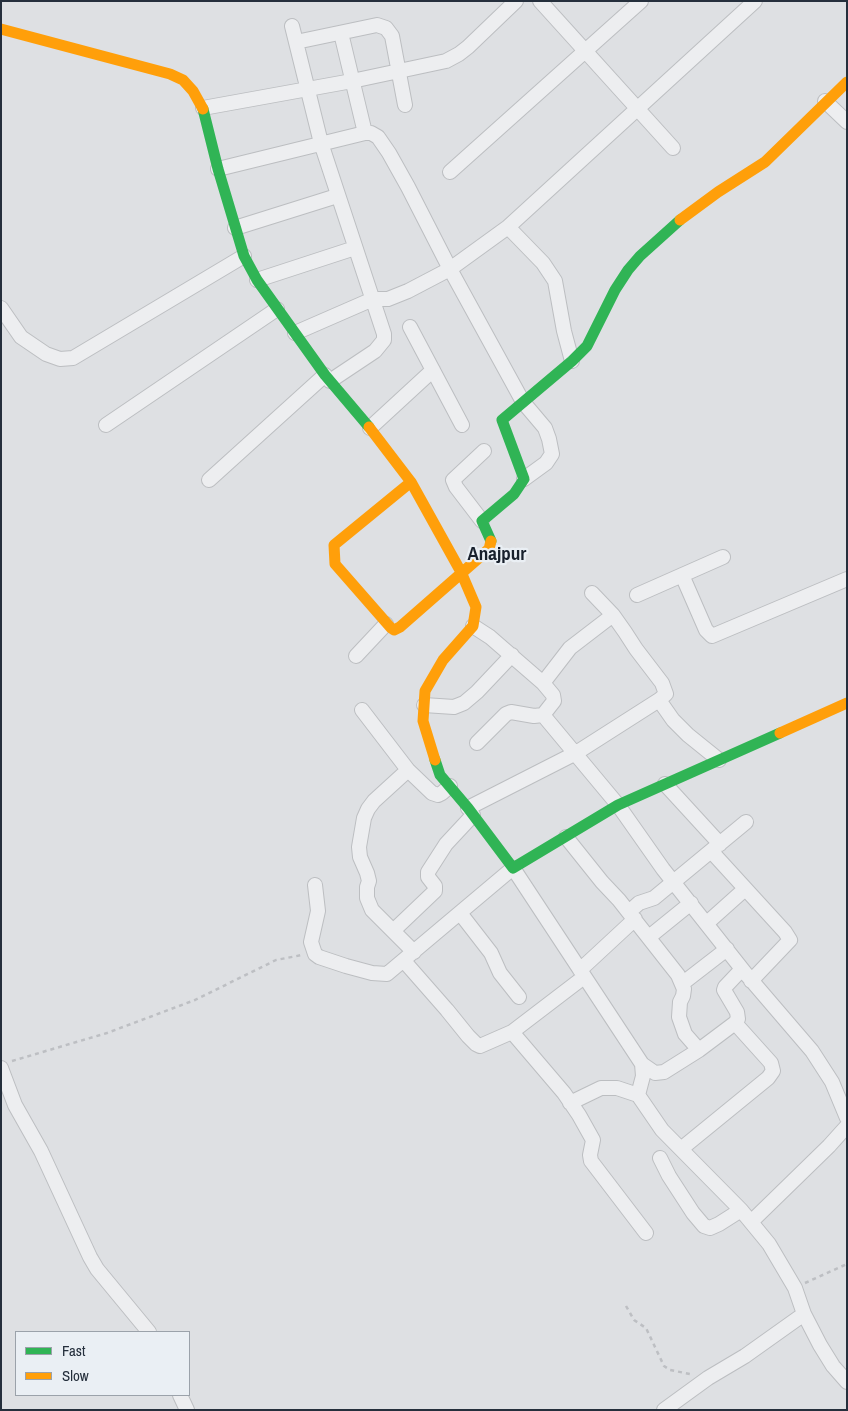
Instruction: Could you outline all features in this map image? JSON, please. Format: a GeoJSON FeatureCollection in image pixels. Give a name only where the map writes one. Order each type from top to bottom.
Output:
{"type":"FeatureCollection","features":[{"type":"Feature","properties":{"kind":"main road"},"geometry":{"type":"LineString","coordinates":[[1,29],[170,74],[183,80],[194,91],[203,108],[218,169],[244,256],[257,280],[327,378],[370,428],[411,482],[461,572],[476,607],[473,626],[443,660],[425,691],[423,721],[440,775],[513,868],[618,805],[847,703]]}},
{"type":"Feature","properties":{"kind":"main road"},"geometry":{"type":"LineString","coordinates":[[411,482],[334,544],[335,564],[386,624],[394,630],[400,627],[489,549],[491,545],[490,538],[482,521],[514,494],[524,479],[502,420],[505,416],[580,354],[615,290],[640,256],[683,218],[718,192],[765,162],[847,82]]}},
{"type":"Feature","properties":{"kind":"street"},"geometry":{"type":"LineString","coordinates":[[203,108],[399,72],[446,61],[458,54],[516,1]]}},
{"type":"Feature","properties":{"kind":"street"},"geometry":{"type":"LineString","coordinates":[[540,1],[673,148]]}},
{"type":"Feature","properties":{"kind":"street"},"geometry":{"type":"LineString","coordinates":[[450,172],[641,1]]}},
{"type":"Feature","properties":{"kind":"street"},"geometry":{"type":"LineString","coordinates":[[295,333],[373,299],[388,299],[450,269],[508,227],[755,1]]}},
{"type":"Feature","properties":{"kind":"street"},"geometry":{"type":"LineString","coordinates":[[296,42],[377,25],[386,28],[392,36],[405,105]]}},
{"type":"Feature","properties":{"kind":"street"},"geometry":{"type":"LineString","coordinates":[[209,480],[327,378],[375,350],[384,340],[382,324],[337,196],[321,143],[292,26]]}},
{"type":"Feature","properties":{"kind":"street"},"geometry":{"type":"LineString","coordinates":[[341,33],[365,133]]}},
{"type":"Feature","properties":{"kind":"street"},"geometry":{"type":"LineString","coordinates":[[826,102],[847,122]]}},
{"type":"Feature","properties":{"kind":"street"},"geometry":{"type":"LineString","coordinates":[[218,169],[365,133],[371,133],[378,137],[408,187],[450,269],[523,402],[544,428],[552,447],[552,454],[542,468],[524,479]]}},
{"type":"Feature","properties":{"kind":"street"},"geometry":{"type":"LineString","coordinates":[[235,228],[337,196]]}},
{"type":"Feature","properties":{"kind":"street"},"geometry":{"type":"LineString","coordinates":[[508,227],[543,263],[555,281],[564,331],[580,354]]}},
{"type":"Feature","properties":{"kind":"street"},"geometry":{"type":"LineString","coordinates":[[257,280],[355,248]]}},
{"type":"Feature","properties":{"kind":"street"},"geometry":{"type":"LineString","coordinates":[[1,308],[21,337],[46,354],[60,359],[73,358],[244,256]]}},
{"type":"Feature","properties":{"kind":"street"},"geometry":{"type":"LineString","coordinates":[[106,424],[277,309]]}},
{"type":"Feature","properties":{"kind":"street"},"geometry":{"type":"LineString","coordinates":[[410,327],[462,426]]}},
{"type":"Feature","properties":{"kind":"street"},"geometry":{"type":"LineString","coordinates":[[370,428],[433,370]]}},
{"type":"Feature","properties":{"kind":"street"},"geometry":{"type":"LineString","coordinates":[[482,521],[456,487],[454,480],[484,451]]}},
{"type":"Feature","properties":{"kind":"street"},"geometry":{"type":"LineString","coordinates":[[636,595],[723,557]]}},
{"type":"Feature","properties":{"kind":"street"},"geometry":{"type":"LineString","coordinates":[[682,575],[706,630],[712,636],[847,579]]}},
{"type":"Feature","properties":{"kind":"street"},"geometry":{"type":"LineString","coordinates":[[393,931],[435,891],[435,886],[428,877],[428,872],[470,811],[576,753],[666,694],[662,683],[613,615],[592,593]]}},
{"type":"Feature","properties":{"kind":"street"},"geometry":{"type":"LineString","coordinates":[[543,683],[570,648],[613,615]]}},
{"type":"Feature","properties":{"kind":"street"},"geometry":{"type":"LineString","coordinates":[[356,656],[386,624]]}},
{"type":"Feature","properties":{"kind":"street"},"geometry":{"type":"LineString","coordinates":[[473,626],[490,637],[543,683],[553,695],[554,701],[543,715],[534,716],[511,712],[506,714],[477,743]]}},
{"type":"Feature","properties":{"kind":"street"},"geometry":{"type":"LineString","coordinates":[[424,705],[454,706],[464,703],[512,655]]}},
{"type":"Feature","properties":{"kind":"street"},"geometry":{"type":"LineString","coordinates":[[659,700],[673,720],[719,760]]}},
{"type":"Feature","properties":{"kind":"street"},"geometry":{"type":"LineString","coordinates":[[362,710],[408,770],[432,793],[438,795],[450,786]]}},
{"type":"Feature","properties":{"kind":"street"},"geometry":{"type":"LineString","coordinates":[[543,715],[618,805],[742,970],[812,1051],[832,1082],[847,1118]]}},
{"type":"Feature","properties":{"kind":"street"},"geometry":{"type":"LineString","coordinates":[[408,770],[374,800],[364,818],[359,847],[360,857],[369,880],[366,898],[372,910],[393,931],[409,957],[476,1044],[480,1046],[512,1032],[582,973],[632,915],[639,904],[654,898],[746,822]]}},
{"type":"Feature","properties":{"kind":"street"},"geometry":{"type":"LineString","coordinates":[[665,784],[746,888],[790,940],[751,981]]}},
{"type":"Feature","properties":{"kind":"street"},"geometry":{"type":"LineString","coordinates":[[566,837],[602,882],[632,915],[683,983],[684,989],[678,1009],[679,1017],[686,1034],[699,1050]]}},
{"type":"Feature","properties":{"kind":"street"},"geometry":{"type":"LineString","coordinates":[[315,885],[318,911],[311,942],[315,954],[346,966],[372,973],[386,974],[409,957],[513,868],[642,1064],[655,1073],[664,1072],[699,1050],[735,1023],[738,1019],[737,1012],[724,990],[742,970]]}},
{"type":"Feature","properties":{"kind":"street"},"geometry":{"type":"LineString","coordinates":[[707,923],[746,888]]}},
{"type":"Feature","properties":{"kind":"street"},"geometry":{"type":"LineString","coordinates":[[649,937],[691,903]]}},
{"type":"Feature","properties":{"kind":"street"},"geometry":{"type":"LineString","coordinates":[[460,913],[491,954],[500,973],[519,997]]}},
{"type":"Feature","properties":{"kind":"street"},"geometry":{"type":"LineString","coordinates":[[683,983],[727,949]]}},
{"type":"Feature","properties":{"kind":"street"},"geometry":{"type":"LineString","coordinates":[[681,1150],[773,1072],[771,1063],[735,1023]]}},
{"type":"Feature","properties":{"kind":"street"},"geometry":{"type":"LineString","coordinates":[[512,1032],[579,1115],[593,1140],[591,1161],[646,1233]]}},
{"type":"Feature","properties":{"kind":"street"},"geometry":{"type":"LineString","coordinates":[[638,1095],[643,1076],[642,1064]]}},
{"type":"Feature","properties":{"kind":"street"},"geometry":{"type":"LineString","coordinates":[[6,1065],[15,1105],[41,1151],[90,1258],[148,1331]]}},
{"type":"Feature","properties":{"kind":"street"},"geometry":{"type":"LineString","coordinates":[[570,1103],[601,1088],[617,1088],[638,1095],[662,1130],[740,1210],[769,1244],[795,1288],[804,1314],[833,1366],[847,1382]]}},
{"type":"Feature","properties":{"kind":"street"},"geometry":{"type":"LineString","coordinates":[[750,1222],[830,1146],[847,1126]]}},
{"type":"Feature","properties":{"kind":"street"},"geometry":{"type":"LineString","coordinates":[[660,1158],[688,1206],[704,1226],[710,1228],[719,1224],[740,1210]]}},
{"type":"Feature","properties":{"kind":"street"},"geometry":{"type":"LineString","coordinates":[[664,1410],[708,1378],[745,1356],[804,1314]]}},
{"type":"Feature","properties":{"kind":"street"},"geometry":{"type":"LineString","coordinates":[[180,1396],[187,1410]]}},
{"type":"Feature","properties":{"kind":"path"},"geometry":{"type":"LineString","coordinates":[[6,1065],[61,1045],[107,1033],[195,1000],[276,960],[292,956],[315,954]]}},
{"type":"Feature","properties":{"kind":"path"},"geometry":{"type":"LineString","coordinates":[[795,1288],[847,1264]]}},
{"type":"Feature","properties":{"kind":"path"},"geometry":{"type":"LineString","coordinates":[[626,1306],[634,1320],[646,1328],[664,1366],[670,1370],[708,1378]]}},
{"type":"Feature","properties":{"kind":"traffic: fast"},"geometry":{"type":"LineString","coordinates":[[203,109],[218,169],[244,256],[257,280],[325,375],[369,427]]}},
{"type":"Feature","properties":{"kind":"traffic: fast"},"geometry":{"type":"LineString","coordinates":[[491,541],[482,521],[514,494],[524,479],[502,420],[587,346],[615,290],[628,270],[640,256],[680,220]]}},
{"type":"Feature","properties":{"kind":"traffic: fast"},"geometry":{"type":"LineString","coordinates":[[435,760],[440,775],[468,808],[513,868],[618,805],[780,733]]}},
{"type":"Feature","properties":{"kind":"traffic: slow"},"geometry":{"type":"LineString","coordinates":[[1,29],[170,74],[183,80],[193,91],[203,109]]}},
{"type":"Feature","properties":{"kind":"traffic: slow"},"geometry":{"type":"LineString","coordinates":[[680,220],[718,192],[765,162],[847,82]]}},
{"type":"Feature","properties":{"kind":"traffic: slow"},"geometry":{"type":"LineString","coordinates":[[369,427],[411,482],[461,572],[476,607],[473,626],[443,660],[425,691],[423,721],[435,760]]}},
{"type":"Feature","properties":{"kind":"traffic: slow"},"geometry":{"type":"LineString","coordinates":[[411,482],[334,545],[335,564],[391,628],[394,630],[400,627],[489,549],[491,541]]}},
{"type":"Feature","properties":{"kind":"traffic: slow"},"geometry":{"type":"LineString","coordinates":[[780,733],[847,703]]}},
{"type":"Feature","properties":{"kind":"district","name":"Anajpur"},"geometry":{"type":"Point","coordinates":[497,555]}}]}
